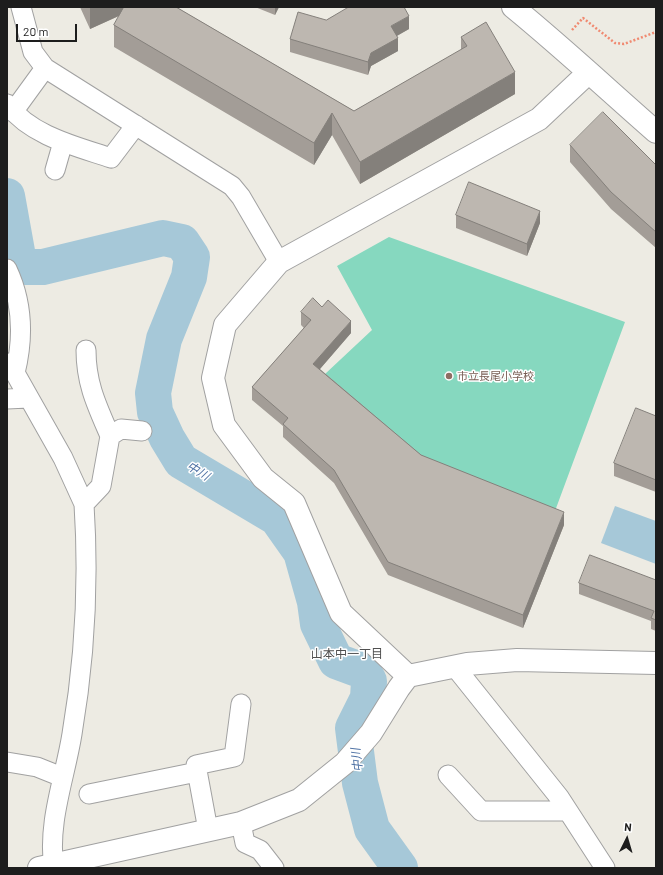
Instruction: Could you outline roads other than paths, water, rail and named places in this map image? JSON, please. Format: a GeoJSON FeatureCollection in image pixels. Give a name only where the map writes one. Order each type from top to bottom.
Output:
{"type":"FeatureCollection","features":[{"type":"Feature","properties":{"kind":"street"},"geometry":{"type":"LineString","coordinates":[[21,7],[33,52],[44,68],[232,186],[241,197],[279,262]]}},
{"type":"Feature","properties":{"kind":"street"},"geometry":{"type":"LineString","coordinates":[[513,7],[554,40],[588,73],[656,132]]}},
{"type":"Feature","properties":{"kind":"street"},"geometry":{"type":"LineString","coordinates":[[44,68],[10,108],[28,124],[63,142],[111,158],[136,125]]}},
{"type":"Feature","properties":{"kind":"street"},"geometry":{"type":"LineString","coordinates":[[408,676],[341,613],[294,503],[263,478],[224,425],[213,378],[225,325],[279,262],[539,119],[588,73]]}},
{"type":"Feature","properties":{"kind":"street"},"geometry":{"type":"LineString","coordinates":[[55,170],[63,142]]}},
{"type":"Feature","properties":{"kind":"street"},"geometry":{"type":"LineString","coordinates":[[7,269],[17,294],[21,314],[19,355],[11,368],[63,458],[84,504],[86,537],[84,648],[72,735],[62,777],[49,867],[241,823],[299,800],[345,763],[370,733],[408,676],[455,667],[517,660],[656,663]]}},
{"type":"Feature","properties":{"kind":"street"},"geometry":{"type":"LineString","coordinates":[[84,504],[101,486],[110,436],[89,385],[86,367],[86,350]]}},
{"type":"Feature","properties":{"kind":"street"},"geometry":{"type":"LineString","coordinates":[[7,399],[28,398]]}},
{"type":"Feature","properties":{"kind":"street"},"geometry":{"type":"LineString","coordinates":[[110,436],[121,429],[142,431]]}},
{"type":"Feature","properties":{"kind":"street"},"geometry":{"type":"LineString","coordinates":[[455,667],[559,797],[605,868]]}},
{"type":"Feature","properties":{"kind":"street"},"geometry":{"type":"LineString","coordinates":[[208,830],[196,765],[234,757],[241,704]]}},
{"type":"Feature","properties":{"kind":"street"},"geometry":{"type":"LineString","coordinates":[[7,762],[37,766],[62,777]]}},
{"type":"Feature","properties":{"kind":"street"},"geometry":{"type":"LineString","coordinates":[[89,794],[197,772]]}},
{"type":"Feature","properties":{"kind":"street"},"geometry":{"type":"LineString","coordinates":[[448,775],[481,812],[568,811]]}},
{"type":"Feature","properties":{"kind":"street"},"geometry":{"type":"LineString","coordinates":[[241,823],[244,843],[260,850],[274,868]]}},
{"type":"Feature","properties":{"kind":"water"},"geometry":{"type":"Polygon","coordinates":[[[615,506],[656,521],[656,564],[601,543],[615,506]]]}},
{"type":"Feature","properties":{"kind":"waterway","name":"中川"},"geometry":{"type":"LineString","coordinates":[[7,196],[18,257],[25,267],[43,267],[163,238],[182,242],[192,257],[189,277],[164,339],[153,393],[155,412],[167,438],[181,461],[277,518],[301,552],[315,602],[318,624],[336,661],[363,671],[369,681],[368,698],[353,728],[360,783],[372,829],[400,868]]}},
{"type":"Feature","properties":{"kind":"place","name":"市立長尾小学校"},"geometry":{"type":"Point","coordinates":[449,376]}},
{"type":"Feature","properties":{"kind":"district","name":"山本中一丁目"},"geometry":{"type":"Point","coordinates":[347,654]}}]}
